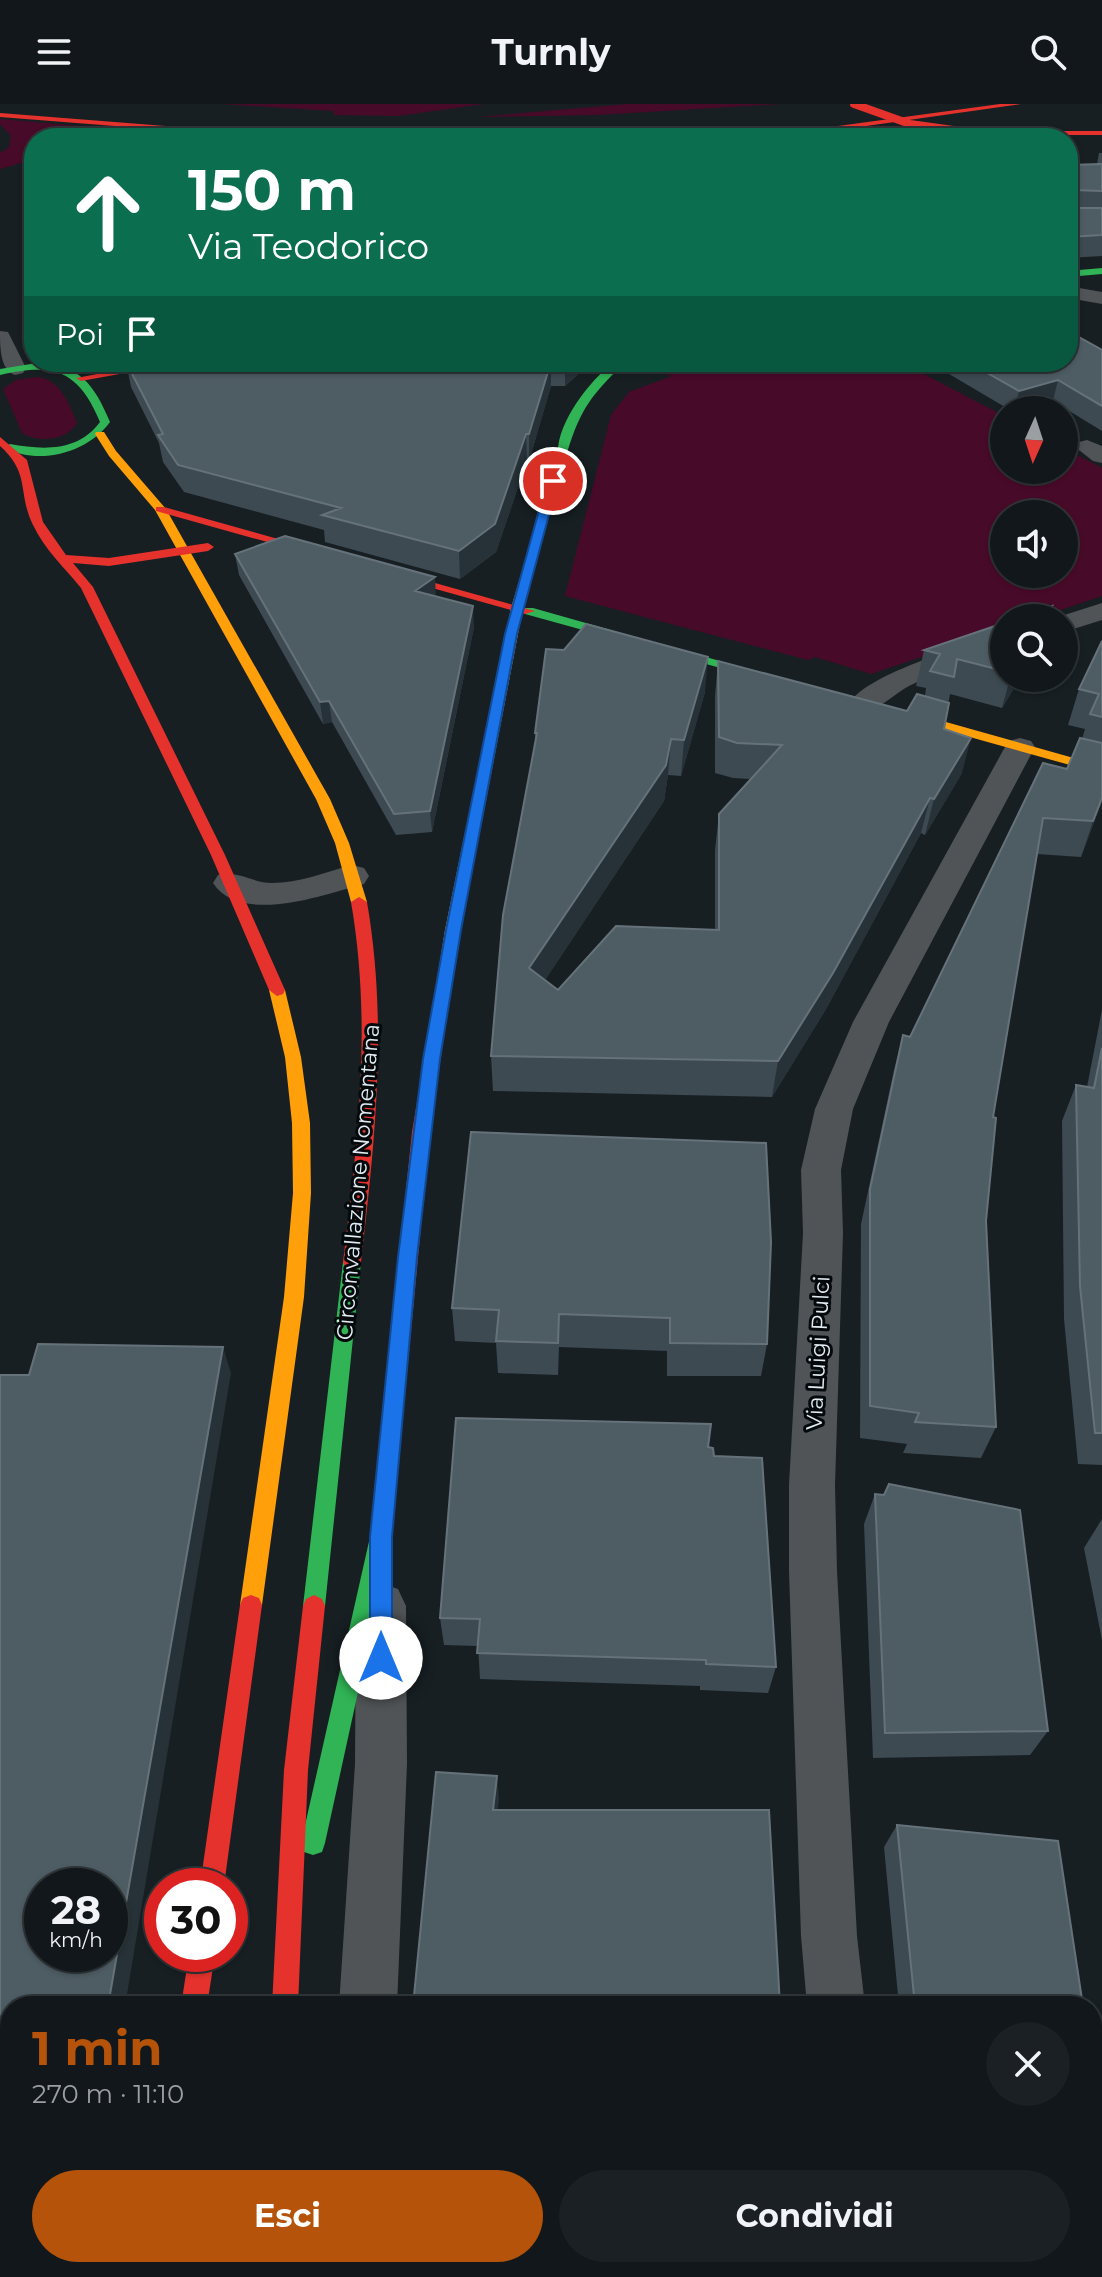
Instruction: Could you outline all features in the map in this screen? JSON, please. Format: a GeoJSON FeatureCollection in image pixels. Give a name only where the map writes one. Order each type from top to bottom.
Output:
{"type":"FeatureCollection","features":[{"type":"Feature","properties":{"kind":"street"},"geometry":{"type":"LineString","coordinates":[[854,104],[904,122],[943,128]]}},
{"type":"Feature","properties":{"kind":"street"},"geometry":{"type":"LineString","coordinates":[[838,128],[1017,104]]}},
{"type":"Feature","properties":{"kind":"street"},"geometry":{"type":"LineString","coordinates":[[0,115],[163,128]]}},
{"type":"Feature","properties":{"kind":"street"},"geometry":{"type":"LineString","coordinates":[[1078,133],[1102,133]]}},
{"type":"Feature","properties":{"kind":"street"},"geometry":{"type":"LineString","coordinates":[[1078,144],[1102,143]]}},
{"type":"Feature","properties":{"kind":"street"},"geometry":{"type":"LineString","coordinates":[[1078,294],[1102,298]]}},
{"type":"Feature","properties":{"kind":"street"},"geometry":{"type":"LineString","coordinates":[[0,337],[8,370]]}},
{"type":"Feature","properties":{"kind":"street"},"geometry":{"type":"LineString","coordinates":[[73,372],[81,378],[118,372]]}},
{"type":"Feature","properties":{"kind":"street","name":"Circonvallazione Nomentana"},"geometry":{"type":"LineString","coordinates":[[369,1996],[381,1764],[381,1537],[421,1132],[438,1020],[517,608],[572,416],[587,389],[606,372]]}},
{"type":"Feature","properties":{"kind":"street","name":"Circonvallazione Nomentana"},"geometry":{"type":"LineString","coordinates":[[81,378],[104,416],[100,434],[108,449],[136,477],[160,509],[299,753],[341,841],[352,876],[371,970],[373,1058],[296,1770],[286,1996]]}},
{"type":"Feature","properties":{"kind":"street"},"geometry":{"type":"LineString","coordinates":[[5,443],[28,451],[57,450],[81,445],[100,434]]}},
{"type":"Feature","properties":{"kind":"street"},"geometry":{"type":"LineString","coordinates":[[5,443],[26,467],[29,498],[37,522],[60,558],[83,582],[98,610],[230,883],[277,990],[299,1099],[302,1193],[283,1383],[215,1868]]}},
{"type":"Feature","properties":{"kind":"street"},"geometry":{"type":"LineString","coordinates":[[160,509],[789,682]]}},
{"type":"Feature","properties":{"kind":"street"},"geometry":{"type":"LineString","coordinates":[[60,558],[101,563],[182,550],[285,545]]}},
{"type":"Feature","properties":{"kind":"street"},"geometry":{"type":"LineString","coordinates":[[1078,619],[1102,611]]}},
{"type":"Feature","properties":{"kind":"street"},"geometry":{"type":"LineString","coordinates":[[857,701],[900,679],[990,649]]}},
{"type":"Feature","properties":{"kind":"street"},"geometry":{"type":"LineString","coordinates":[[857,701],[1102,770]]}},
{"type":"Feature","properties":{"kind":"street","name":"Via Luigi Pulci"},"geometry":{"type":"LineString","coordinates":[[835,1996],[829,1936],[813,1571],[812,1485],[823,1233],[821,1170],[834,1109],[871,1022],[1020,747]]}},
{"type":"Feature","properties":{"kind":"street"},"geometry":{"type":"LineString","coordinates":[[230,883],[252,894],[276,895],[352,876]]}},
{"type":"Feature","properties":{"kind":"street","name":"Circonvallazione Nomentana"},"geometry":{"type":"LineString","coordinates":[[290,1951],[381,1537]]}},
{"type":"Feature","properties":{"kind":"street"},"geometry":{"type":"LineString","coordinates":[[196,1996],[199,1972]]}},
{"type":"Feature","properties":{"kind":"shaded area"},"geometry":{"type":"Polygon","coordinates":[[[221,104],[484,104],[398,116],[334,115],[334,111],[221,104]]]}},
{"type":"Feature","properties":{"kind":"shaded area"},"geometry":{"type":"Polygon","coordinates":[[[627,104],[782,104],[597,115],[477,117],[627,104]]]}},
{"type":"Feature","properties":{"kind":"shaded area"},"geometry":{"type":"Polygon","coordinates":[[[0,119],[104,128],[24,128],[24,162],[0,169],[0,153],[9,147],[11,136],[0,124],[0,119]]]}},
{"type":"Feature","properties":{"kind":"shaded area"},"geometry":{"type":"Polygon","coordinates":[[[657,372],[920,372],[990,409],[990,484],[1078,484],[1078,455],[1102,468],[1102,596],[1078,604],[990,604],[990,634],[871,674],[815,657],[808,660],[565,596],[611,415],[629,392],[672,376],[657,372]]]}},
{"type":"Feature","properties":{"kind":"shaded area"},"geometry":{"type":"Polygon","coordinates":[[[36,377],[51,382],[67,400],[77,423],[66,434],[44,439],[22,433],[3,389],[16,380],[36,377]]]}},
{"type":"Feature","properties":{"kind":"building"},"geometry":{"type":"Polygon","coordinates":[[[1102,164],[1102,191],[1078,190],[1078,165],[1102,164]]]}},
{"type":"Feature","properties":{"kind":"building"},"geometry":{"type":"Polygon","coordinates":[[[1078,208],[1102,208],[1102,235],[1078,236],[1078,208]]]}},
{"type":"Feature","properties":{"kind":"building"},"geometry":{"type":"Polygon","coordinates":[[[1078,337],[1102,350],[1102,406],[1058,380],[1019,391],[986,372],[1078,372],[1078,337]]]}},
{"type":"Feature","properties":{"kind":"building"},"geometry":{"type":"Polygon","coordinates":[[[131,372],[548,372],[529,434],[526,434],[495,524],[459,551],[322,515],[341,508],[178,465],[158,435],[163,434],[131,372]]]}},
{"type":"Feature","properties":{"kind":"building"},"geometry":{"type":"Polygon","coordinates":[[[285,536],[435,577],[415,591],[473,606],[430,811],[394,814],[329,701],[320,702],[235,554],[285,536]]]}},
{"type":"Feature","properties":{"kind":"building"},"geometry":{"type":"Polygon","coordinates":[[[586,624],[708,657],[684,740],[671,739],[666,765],[529,968],[558,990],[616,926],[719,930],[719,814],[782,745],[737,743],[719,737],[718,661],[907,711],[917,694],[949,703],[944,729],[971,738],[934,799],[930,798],[833,973],[778,1061],[491,1056],[503,915],[537,733],[546,649],[564,650],[586,624]]]}},
{"type":"Feature","properties":{"kind":"building"},"geometry":{"type":"Polygon","coordinates":[[[990,628],[990,667],[957,659],[954,677],[930,671],[940,654],[924,650],[990,628]]]}},
{"type":"Feature","properties":{"kind":"building"},"geometry":{"type":"Polygon","coordinates":[[[1102,641],[1102,717],[1090,714],[1099,694],[1079,689],[1102,641]]]}},
{"type":"Feature","properties":{"kind":"building"},"geometry":{"type":"Polygon","coordinates":[[[1080,738],[1102,743],[1102,798],[1093,821],[1043,818],[993,1117],[996,1118],[986,1221],[996,1427],[915,1422],[919,1413],[870,1406],[870,1189],[903,1035],[910,1037],[1043,763],[1067,769],[1080,738]]]}},
{"type":"Feature","properties":{"kind":"building"},"geometry":{"type":"Polygon","coordinates":[[[1102,1048],[1102,1433],[1095,1433],[1080,1286],[1076,1085],[1094,1088],[1102,1048]]]}},
{"type":"Feature","properties":{"kind":"building"},"geometry":{"type":"Polygon","coordinates":[[[471,1132],[766,1143],[771,1242],[767,1344],[670,1343],[670,1318],[559,1314],[558,1343],[496,1341],[499,1310],[452,1308],[471,1132]]]}},
{"type":"Feature","properties":{"kind":"building"},"geometry":{"type":"Polygon","coordinates":[[[38,1344],[223,1347],[128,1891],[128,1868],[24,1868],[24,1972],[114,1972],[110,1996],[0,1996],[0,1375],[29,1375],[38,1344]]]}},
{"type":"Feature","properties":{"kind":"building"},"geometry":{"type":"Polygon","coordinates":[[[456,1418],[711,1424],[708,1447],[713,1448],[714,1456],[762,1458],[776,1667],[706,1664],[706,1660],[477,1653],[480,1619],[440,1618],[456,1418]]]}},
{"type":"Feature","properties":{"kind":"building"},"geometry":{"type":"Polygon","coordinates":[[[889,1484],[1020,1510],[1048,1731],[885,1733],[875,1494],[884,1495],[889,1484]]]}},
{"type":"Feature","properties":{"kind":"building"},"geometry":{"type":"Polygon","coordinates":[[[436,1772],[497,1776],[493,1810],[769,1810],[779,1996],[414,1996],[436,1772]]]}},
{"type":"Feature","properties":{"kind":"building"},"geometry":{"type":"Polygon","coordinates":[[[897,1825],[1058,1841],[1081,1996],[914,1996],[897,1825]]]}},
{"type":"Feature","properties":{"kind":"traffic: fast"},"geometry":{"type":"LineString","coordinates":[[1078,273],[1102,271]]}},
{"type":"Feature","properties":{"kind":"traffic: fast"},"geometry":{"type":"LineString","coordinates":[[0,372],[24,367]]}},
{"type":"Feature","properties":{"kind":"traffic: fast"},"geometry":{"type":"LineString","coordinates":[[10,447],[36,451],[63,450],[76,447],[97,433],[105,422],[97,403],[78,378],[68,372]]}},
{"type":"Feature","properties":{"kind":"traffic: fast"},"geometry":{"type":"LineString","coordinates":[[562,453],[582,402],[607,372]]}},
{"type":"Feature","properties":{"kind":"traffic: fast"},"geometry":{"type":"LineString","coordinates":[[529,611],[776,679]]}},
{"type":"Feature","properties":{"kind":"traffic: fast"},"geometry":{"type":"LineString","coordinates":[[314,1606],[352,1262]]}},
{"type":"Feature","properties":{"kind":"traffic: fast"},"geometry":{"type":"LineString","coordinates":[[313,1843],[381,1537],[397,1373]]}},
{"type":"Feature","properties":{"kind":"traffic: slow"},"geometry":{"type":"LineString","coordinates":[[100,434],[120,463],[160,509],[323,799],[342,843],[359,902]]}},
{"type":"Feature","properties":{"kind":"traffic: slow"},"geometry":{"type":"LineString","coordinates":[[436,1036],[453,930],[517,608],[562,453]]}},
{"type":"Feature","properties":{"kind":"traffic: slow"},"geometry":{"type":"LineString","coordinates":[[889,710],[1102,770]]}},
{"type":"Feature","properties":{"kind":"traffic: slow"},"geometry":{"type":"LineString","coordinates":[[251,1605],[294,1297],[302,1193],[301,1123],[293,1057],[277,990]]}},
{"type":"Feature","properties":{"kind":"traffic: jam"},"geometry":{"type":"LineString","coordinates":[[854,104],[910,124],[939,128]]}},
{"type":"Feature","properties":{"kind":"traffic: jam"},"geometry":{"type":"LineString","coordinates":[[838,128],[1017,104]]}},
{"type":"Feature","properties":{"kind":"traffic: jam"},"geometry":{"type":"LineString","coordinates":[[0,115],[166,128]]}},
{"type":"Feature","properties":{"kind":"traffic: jam"},"geometry":{"type":"LineString","coordinates":[[1078,133],[1102,133]]}},
{"type":"Feature","properties":{"kind":"traffic: jam"},"geometry":{"type":"LineString","coordinates":[[81,378],[118,372]]}},
{"type":"Feature","properties":{"kind":"traffic: jam"},"geometry":{"type":"LineString","coordinates":[[0,440],[22,460],[37,522],[46,538],[87,587],[218,855],[277,990]]}},
{"type":"Feature","properties":{"kind":"traffic: jam"},"geometry":{"type":"LineString","coordinates":[[160,509],[529,611]]}},
{"type":"Feature","properties":{"kind":"traffic: jam"},"geometry":{"type":"LineString","coordinates":[[60,558],[109,562],[208,547]]}},
{"type":"Feature","properties":{"kind":"traffic: jam"},"geometry":{"type":"LineString","coordinates":[[352,1262],[367,1127],[372,1037],[367,947],[359,902]]}},
{"type":"Feature","properties":{"kind":"traffic: jam"},"geometry":{"type":"LineString","coordinates":[[397,1373],[421,1132],[436,1036]]}},
{"type":"Feature","properties":{"kind":"traffic: jam"},"geometry":{"type":"LineString","coordinates":[[214,1868],[251,1605]]}},
{"type":"Feature","properties":{"kind":"traffic: jam"},"geometry":{"type":"LineString","coordinates":[[285,1996],[296,1770],[314,1606]]}},
{"type":"Feature","properties":{"kind":"traffic: jam"},"geometry":{"type":"LineString","coordinates":[[196,1996],[199,1972]]}},
{"type":"Feature","properties":{"kind":"route"},"geometry":{"type":"LineString","coordinates":[[381,1658],[381,1537],[421,1132],[453,930],[511,634],[553,481]]}}]}
